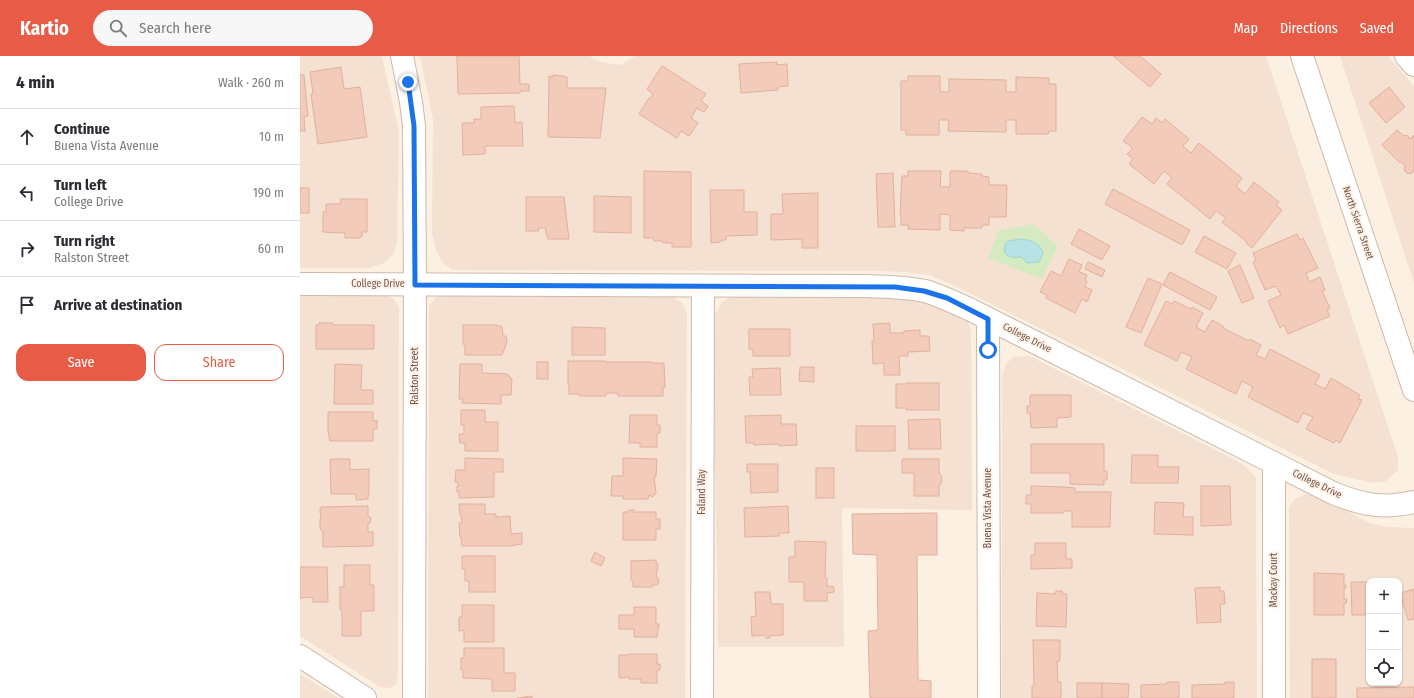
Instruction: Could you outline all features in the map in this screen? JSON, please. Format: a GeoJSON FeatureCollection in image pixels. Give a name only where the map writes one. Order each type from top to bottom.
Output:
{"type":"FeatureCollection","features":[{"type":"Feature","properties":{"kind":"street","name":"Ralston Street"},"geometry":{"type":"LineString","coordinates":[[402,56],[412,102],[414,126],[414,698]]}},
{"type":"Feature","properties":{"kind":"street","name":"North Sierra Street"},"geometry":{"type":"LineString","coordinates":[[1302,56],[1414,390]]}},
{"type":"Feature","properties":{"kind":"street"},"geometry":{"type":"LineString","coordinates":[[1406,56],[1414,65]]}},
{"type":"Feature","properties":{"kind":"street","name":"College Drive"},"geometry":{"type":"LineString","coordinates":[[300,284],[895,287],[924,291],[947,298],[1334,493],[1370,505],[1388,506],[1414,502]]}},
{"type":"Feature","properties":{"kind":"street","name":"Faland Way"},"geometry":{"type":"LineString","coordinates":[[702,698],[703,286]]}},
{"type":"Feature","properties":{"kind":"street","name":"Buena Vista Avenue"},"geometry":{"type":"LineString","coordinates":[[988,319],[989,698]]}},
{"type":"Feature","properties":{"kind":"street","name":"Mackay Court"},"geometry":{"type":"LineString","coordinates":[[1274,462],[1274,698]]}},
{"type":"Feature","properties":{"kind":"street"},"geometry":{"type":"LineString","coordinates":[[300,656],[365,698]]}},
{"type":"Feature","properties":{"kind":"shaded area"},"geometry":{"type":"Polygon","coordinates":[[[300,56],[382,56],[399,132],[397,244],[393,255],[384,263],[368,268],[300,268],[300,56]]]}},
{"type":"Feature","properties":{"kind":"shaded area"},"geometry":{"type":"Polygon","coordinates":[[[420,56],[589,56],[601,62],[620,65],[635,56],[1266,56],[1398,457],[1398,470],[1386,481],[1373,483],[1334,474],[953,285],[929,275],[906,272],[877,271],[453,270],[443,263],[436,250],[432,234],[433,119],[420,56]]]}},
{"type":"Feature","properties":{"kind":"shaded area"},"geometry":{"type":"Polygon","coordinates":[[[1340,56],[1388,56],[1414,86],[1414,283],[1340,56]]]}},
{"type":"Feature","properties":{"kind":"shaded area"},"geometry":{"type":"Polygon","coordinates":[[[300,295],[385,295],[394,299],[399,307],[398,675],[396,684],[390,688],[380,687],[300,636],[300,295]]]}},
{"type":"Feature","properties":{"kind":"shaded area"},"geometry":{"type":"Polygon","coordinates":[[[446,295],[673,297],[682,303],[687,313],[685,698],[428,698],[429,306],[435,298],[446,295]]]}},
{"type":"Feature","properties":{"kind":"shaded area"},"geometry":{"type":"Polygon","coordinates":[[[740,296],[893,298],[919,301],[959,314],[968,322],[971,331],[972,510],[842,508],[844,647],[718,647],[713,329],[715,314],[721,304],[728,298],[740,296]]]}},
{"type":"Feature","properties":{"kind":"shaded area"},"geometry":{"type":"Polygon","coordinates":[[[1029,356],[1236,460],[1250,470],[1256,478],[1257,698],[1002,698],[1002,375],[1006,364],[1013,357],[1029,356]]]}},
{"type":"Feature","properties":{"kind":"shaded area"},"geometry":{"type":"Polygon","coordinates":[[[1306,494],[1317,496],[1370,523],[1387,527],[1414,528],[1414,698],[1290,698],[1289,507],[1295,499],[1306,494]]]}},
{"type":"Feature","properties":{"kind":"shaded area"},"geometry":{"type":"Polygon","coordinates":[[[300,674],[338,698],[300,698],[300,674]]]}},
{"type":"Feature","properties":{"kind":"green space"},"geometry":{"type":"Polygon","coordinates":[[[1033,224],[1058,246],[1042,279],[988,258],[999,230],[1033,224]]]}},
{"type":"Feature","properties":{"kind":"water"},"geometry":{"type":"Polygon","coordinates":[[[1021,239],[1032,241],[1040,247],[1043,253],[1039,262],[1027,263],[1022,257],[1012,257],[1006,254],[1004,248],[1008,241],[1021,239]]]}},
{"type":"Feature","properties":{"kind":"building"},"geometry":{"type":"Polygon","coordinates":[[[456,56],[519,56],[520,84],[529,84],[529,91],[520,91],[520,93],[458,94],[456,56]]]}},
{"type":"Feature","properties":{"kind":"building"},"geometry":{"type":"Polygon","coordinates":[[[1113,56],[1140,56],[1161,74],[1150,87],[1113,56]]]}},
{"type":"Feature","properties":{"kind":"building"},"geometry":{"type":"Polygon","coordinates":[[[777,62],[777,65],[787,64],[788,86],[778,87],[778,90],[741,93],[739,64],[777,62]]]}},
{"type":"Feature","properties":{"kind":"building"},"geometry":{"type":"Polygon","coordinates":[[[662,66],[706,94],[701,101],[708,106],[704,112],[697,108],[691,118],[698,123],[689,136],[681,131],[677,138],[639,114],[653,94],[647,89],[662,66]]]}},
{"type":"Feature","properties":{"kind":"building"},"geometry":{"type":"Polygon","coordinates":[[[341,67],[344,89],[360,87],[367,137],[318,144],[311,94],[313,94],[310,72],[341,67]]]}},
{"type":"Feature","properties":{"kind":"building"},"geometry":{"type":"Polygon","coordinates":[[[300,75],[304,75],[308,116],[304,117],[305,131],[300,131],[300,75]]]}},
{"type":"Feature","properties":{"kind":"building"},"geometry":{"type":"Polygon","coordinates":[[[553,75],[567,77],[567,88],[606,88],[600,138],[548,137],[549,76],[553,77],[553,75]]]}},
{"type":"Feature","properties":{"kind":"building"},"geometry":{"type":"Polygon","coordinates":[[[908,76],[940,76],[940,92],[949,92],[949,79],[1006,80],[1006,92],[1016,92],[1016,77],[1049,78],[1049,84],[1056,84],[1056,131],[1049,131],[1048,134],[1016,134],[1016,120],[1006,120],[1006,132],[948,131],[949,120],[939,120],[939,135],[906,135],[906,130],[901,130],[901,81],[908,81],[908,76]]]}},
{"type":"Feature","properties":{"kind":"building"},"geometry":{"type":"Polygon","coordinates":[[[1389,87],[1405,107],[1386,123],[1369,103],[1389,87]]]}},
{"type":"Feature","properties":{"kind":"building"},"geometry":{"type":"Polygon","coordinates":[[[514,106],[515,123],[522,122],[523,146],[485,146],[485,154],[463,155],[462,123],[474,123],[474,119],[481,119],[481,107],[514,106]]]}},
{"type":"Feature","properties":{"kind":"building"},"geometry":{"type":"Polygon","coordinates":[[[1142,117],[1152,124],[1156,118],[1162,123],[1165,119],[1189,139],[1183,146],[1191,153],[1199,143],[1242,178],[1236,186],[1245,194],[1254,182],[1279,202],[1276,205],[1282,210],[1252,248],[1246,243],[1247,242],[1222,222],[1226,218],[1216,211],[1210,219],[1167,184],[1172,178],[1164,171],[1154,184],[1129,164],[1133,159],[1127,154],[1133,148],[1123,141],[1142,117]]]}},
{"type":"Feature","properties":{"kind":"building"},"geometry":{"type":"Polygon","coordinates":[[[1397,130],[1404,136],[1407,135],[1410,139],[1414,135],[1414,172],[1413,171],[1411,174],[1404,170],[1405,166],[1382,145],[1397,130]]]}},
{"type":"Feature","properties":{"kind":"building"},"geometry":{"type":"Polygon","coordinates":[[[644,171],[691,172],[691,247],[672,247],[672,243],[654,241],[653,238],[644,238],[644,171]]]}},
{"type":"Feature","properties":{"kind":"building"},"geometry":{"type":"Polygon","coordinates":[[[908,171],[941,171],[940,187],[950,187],[950,171],[968,171],[968,173],[982,174],[982,176],[989,177],[989,185],[1007,185],[1006,217],[989,217],[989,225],[982,225],[982,228],[964,228],[964,231],[950,230],[950,215],[940,214],[940,230],[908,229],[908,225],[901,225],[900,215],[902,176],[908,176],[908,171]]]}},
{"type":"Feature","properties":{"kind":"building"},"geometry":{"type":"Polygon","coordinates":[[[893,173],[895,227],[878,227],[876,174],[893,173]]]}},
{"type":"Feature","properties":{"kind":"building"},"geometry":{"type":"Polygon","coordinates":[[[300,188],[309,188],[309,213],[300,213],[300,188]]]}},
{"type":"Feature","properties":{"kind":"building"},"geometry":{"type":"Polygon","coordinates":[[[1113,189],[1190,230],[1182,245],[1105,204],[1113,189]]]}},
{"type":"Feature","properties":{"kind":"building"},"geometry":{"type":"Polygon","coordinates":[[[710,190],[744,190],[744,212],[757,212],[757,235],[726,236],[726,240],[711,243],[710,190]]]}},
{"type":"Feature","properties":{"kind":"building"},"geometry":{"type":"Polygon","coordinates":[[[818,193],[818,248],[802,248],[802,239],[771,240],[771,214],[783,214],[782,194],[818,193]]]}},
{"type":"Feature","properties":{"kind":"building"},"geometry":{"type":"Polygon","coordinates":[[[594,196],[631,197],[631,233],[594,232],[594,196]]]}},
{"type":"Feature","properties":{"kind":"building"},"geometry":{"type":"Polygon","coordinates":[[[526,197],[564,197],[569,239],[548,239],[545,228],[538,228],[539,231],[526,231],[526,197]]]}},
{"type":"Feature","properties":{"kind":"building"},"geometry":{"type":"Polygon","coordinates":[[[341,199],[367,199],[367,232],[362,232],[360,238],[345,238],[345,233],[323,232],[323,212],[326,212],[326,204],[340,204],[341,199]]]}},
{"type":"Feature","properties":{"kind":"building"},"geometry":{"type":"Polygon","coordinates":[[[1079,229],[1110,246],[1102,260],[1071,244],[1079,229]]]}},
{"type":"Feature","properties":{"kind":"building"},"geometry":{"type":"Polygon","coordinates":[[[1297,234],[1300,240],[1303,238],[1318,268],[1306,273],[1309,282],[1320,277],[1325,290],[1322,291],[1330,308],[1327,310],[1330,316],[1288,334],[1284,325],[1280,328],[1268,301],[1281,295],[1276,286],[1265,290],[1253,262],[1256,260],[1253,253],[1297,234]]]}},
{"type":"Feature","properties":{"kind":"building"},"geometry":{"type":"Polygon","coordinates":[[[1204,236],[1236,253],[1227,269],[1195,252],[1204,236]]]}},
{"type":"Feature","properties":{"kind":"building"},"geometry":{"type":"Polygon","coordinates":[[[1069,259],[1082,265],[1079,272],[1087,275],[1085,287],[1092,290],[1087,302],[1082,299],[1075,313],[1046,298],[1047,295],[1040,292],[1051,271],[1061,276],[1069,259]]]}},
{"type":"Feature","properties":{"kind":"building"},"geometry":{"type":"Polygon","coordinates":[[[1088,262],[1105,270],[1102,277],[1085,269],[1088,262]]]}},
{"type":"Feature","properties":{"kind":"building"},"geometry":{"type":"Polygon","coordinates":[[[1240,265],[1254,298],[1242,303],[1228,271],[1240,265]]]}},
{"type":"Feature","properties":{"kind":"building"},"geometry":{"type":"Polygon","coordinates":[[[1170,272],[1217,297],[1210,310],[1163,285],[1170,272]]]}},
{"type":"Feature","properties":{"kind":"building"},"geometry":{"type":"Polygon","coordinates":[[[1148,278],[1162,284],[1141,333],[1126,327],[1148,278]]]}},
{"type":"Feature","properties":{"kind":"building"},"geometry":{"type":"Polygon","coordinates":[[[1166,301],[1172,304],[1174,301],[1191,309],[1192,307],[1203,313],[1196,327],[1205,332],[1212,320],[1223,326],[1223,328],[1249,341],[1250,339],[1261,345],[1256,355],[1265,359],[1270,349],[1320,375],[1315,384],[1325,389],[1331,378],[1360,395],[1358,399],[1362,400],[1340,443],[1336,440],[1334,443],[1306,429],[1313,417],[1303,413],[1298,423],[1248,397],[1253,387],[1242,381],[1236,394],[1186,369],[1192,357],[1181,352],[1177,361],[1144,345],[1166,301]]]}},
{"type":"Feature","properties":{"kind":"building"},"geometry":{"type":"Polygon","coordinates":[[[319,323],[333,323],[333,325],[374,325],[374,349],[316,349],[316,325],[319,325],[319,323]]]}},
{"type":"Feature","properties":{"kind":"building"},"geometry":{"type":"Polygon","coordinates":[[[890,323],[890,333],[904,333],[904,331],[920,330],[920,336],[929,336],[930,351],[908,352],[908,356],[899,356],[900,375],[884,375],[884,363],[873,364],[873,324],[890,323]]]}},
{"type":"Feature","properties":{"kind":"building"},"geometry":{"type":"Polygon","coordinates":[[[463,325],[496,325],[502,327],[503,336],[506,336],[507,342],[502,355],[465,355],[465,345],[463,344],[463,325]]]}},
{"type":"Feature","properties":{"kind":"building"},"geometry":{"type":"Polygon","coordinates":[[[572,327],[605,328],[605,355],[572,355],[572,327]]]}},
{"type":"Feature","properties":{"kind":"building"},"geometry":{"type":"Polygon","coordinates":[[[749,329],[790,329],[790,356],[753,356],[753,349],[749,349],[749,329]]]}},
{"type":"Feature","properties":{"kind":"building"},"geometry":{"type":"Polygon","coordinates":[[[568,361],[664,363],[665,387],[663,387],[663,396],[618,396],[617,393],[606,393],[606,396],[580,396],[580,394],[569,394],[568,361]]]}},
{"type":"Feature","properties":{"kind":"building"},"geometry":{"type":"Polygon","coordinates":[[[537,362],[548,362],[548,379],[537,379],[537,362]]]}},
{"type":"Feature","properties":{"kind":"building"},"geometry":{"type":"Polygon","coordinates":[[[335,364],[362,365],[361,390],[373,390],[373,404],[334,404],[335,364]]]}},
{"type":"Feature","properties":{"kind":"building"},"geometry":{"type":"Polygon","coordinates":[[[460,364],[482,364],[482,373],[507,374],[512,379],[511,395],[501,395],[501,404],[462,403],[463,399],[459,399],[460,364]]]}},
{"type":"Feature","properties":{"kind":"building"},"geometry":{"type":"Polygon","coordinates":[[[800,367],[814,367],[814,382],[799,381],[800,367]]]}},
{"type":"Feature","properties":{"kind":"building"},"geometry":{"type":"Polygon","coordinates":[[[780,368],[781,395],[750,395],[749,377],[753,377],[752,369],[780,368]]]}},
{"type":"Feature","properties":{"kind":"building"},"geometry":{"type":"Polygon","coordinates":[[[939,383],[939,410],[906,410],[906,408],[896,408],[896,384],[939,383]]]}},
{"type":"Feature","properties":{"kind":"building"},"geometry":{"type":"Polygon","coordinates":[[[1030,395],[1071,395],[1071,417],[1057,418],[1057,427],[1031,428],[1030,413],[1027,413],[1027,406],[1030,406],[1030,395]]]}},
{"type":"Feature","properties":{"kind":"building"},"geometry":{"type":"Polygon","coordinates":[[[461,410],[485,410],[485,422],[498,422],[498,451],[465,451],[465,443],[460,443],[459,434],[464,434],[464,425],[461,425],[461,410]]]}},
{"type":"Feature","properties":{"kind":"building"},"geometry":{"type":"Polygon","coordinates":[[[328,412],[373,412],[373,421],[377,420],[377,429],[373,429],[373,441],[330,441],[328,432],[328,412]]]}},
{"type":"Feature","properties":{"kind":"building"},"geometry":{"type":"Polygon","coordinates":[[[630,415],[657,415],[657,425],[660,425],[660,433],[657,433],[657,447],[640,447],[640,443],[629,443],[630,415]]]}},
{"type":"Feature","properties":{"kind":"building"},"geometry":{"type":"Polygon","coordinates":[[[781,415],[781,424],[796,424],[797,445],[779,446],[779,444],[754,445],[754,443],[746,443],[745,416],[781,415]]]}},
{"type":"Feature","properties":{"kind":"building"},"geometry":{"type":"Polygon","coordinates":[[[940,419],[941,449],[909,449],[908,420],[940,419]]]}},
{"type":"Feature","properties":{"kind":"building"},"geometry":{"type":"Polygon","coordinates":[[[856,426],[895,426],[895,451],[856,451],[856,426]]]}},
{"type":"Feature","properties":{"kind":"building"},"geometry":{"type":"Polygon","coordinates":[[[1031,444],[1104,444],[1104,471],[1107,471],[1107,480],[1104,480],[1104,485],[1070,484],[1070,473],[1031,473],[1031,444]]]}},
{"type":"Feature","properties":{"kind":"building"},"geometry":{"type":"Polygon","coordinates":[[[1132,455],[1158,455],[1158,467],[1179,467],[1178,483],[1131,483],[1132,455]]]}},
{"type":"Feature","properties":{"kind":"building"},"geometry":{"type":"Polygon","coordinates":[[[465,458],[503,459],[503,472],[494,472],[494,497],[459,498],[457,486],[459,486],[457,482],[455,482],[456,470],[465,470],[465,458]]]}},
{"type":"Feature","properties":{"kind":"building"},"geometry":{"type":"Polygon","coordinates":[[[623,458],[657,459],[656,477],[654,477],[656,493],[653,497],[649,495],[648,499],[623,499],[623,496],[611,496],[612,476],[623,476],[623,458]]]}},
{"type":"Feature","properties":{"kind":"building"},"geometry":{"type":"Polygon","coordinates":[[[330,459],[350,459],[350,470],[369,469],[368,499],[356,500],[356,494],[331,494],[330,459]]]}},
{"type":"Feature","properties":{"kind":"building"},"geometry":{"type":"Polygon","coordinates":[[[902,459],[939,459],[939,473],[942,477],[941,484],[939,486],[939,496],[914,496],[914,473],[902,473],[902,459]]]}},
{"type":"Feature","properties":{"kind":"building"},"geometry":{"type":"Polygon","coordinates":[[[747,464],[778,464],[778,492],[751,493],[750,472],[747,472],[747,464]]]}},
{"type":"Feature","properties":{"kind":"building"},"geometry":{"type":"Polygon","coordinates":[[[816,468],[834,468],[834,498],[816,498],[816,468]]]}},
{"type":"Feature","properties":{"kind":"building"},"geometry":{"type":"Polygon","coordinates":[[[1031,486],[1075,488],[1075,492],[1111,492],[1110,527],[1072,527],[1072,511],[1064,511],[1063,513],[1031,513],[1031,504],[1026,504],[1026,495],[1031,495],[1031,486]]]}},
{"type":"Feature","properties":{"kind":"building"},"geometry":{"type":"Polygon","coordinates":[[[1201,486],[1230,486],[1231,525],[1201,526],[1201,486]]]}},
{"type":"Feature","properties":{"kind":"building"},"geometry":{"type":"Polygon","coordinates":[[[1155,502],[1184,503],[1183,517],[1193,517],[1193,535],[1154,534],[1155,502]]]}},
{"type":"Feature","properties":{"kind":"building"},"geometry":{"type":"Polygon","coordinates":[[[459,504],[485,504],[485,514],[496,514],[496,517],[510,516],[511,534],[522,533],[522,544],[509,546],[462,546],[459,523],[462,523],[459,504]]]}},
{"type":"Feature","properties":{"kind":"building"},"geometry":{"type":"Polygon","coordinates":[[[368,506],[368,516],[371,518],[370,523],[368,523],[368,532],[373,532],[373,546],[323,547],[323,531],[320,529],[321,507],[368,506]]]}},
{"type":"Feature","properties":{"kind":"building"},"geometry":{"type":"Polygon","coordinates":[[[788,506],[789,533],[779,533],[779,536],[745,537],[744,508],[788,506]]]}},
{"type":"Feature","properties":{"kind":"building"},"geometry":{"type":"Polygon","coordinates":[[[629,510],[634,510],[634,512],[656,512],[656,519],[660,519],[660,529],[656,529],[656,540],[623,540],[623,512],[628,512],[629,510]]]}},
{"type":"Feature","properties":{"kind":"building"},"geometry":{"type":"Polygon","coordinates":[[[937,513],[937,555],[917,555],[918,680],[931,681],[931,698],[870,698],[868,631],[878,630],[877,555],[853,554],[852,514],[937,513]]]}},
{"type":"Feature","properties":{"kind":"building"},"geometry":{"type":"Polygon","coordinates":[[[795,541],[826,542],[825,578],[827,578],[827,586],[834,587],[834,592],[827,593],[827,601],[804,601],[804,582],[789,582],[789,557],[795,557],[795,541]]]}},
{"type":"Feature","properties":{"kind":"building"},"geometry":{"type":"Polygon","coordinates":[[[1035,543],[1066,543],[1066,559],[1072,559],[1072,568],[1031,569],[1031,555],[1035,555],[1035,543]]]}},
{"type":"Feature","properties":{"kind":"building"},"geometry":{"type":"Polygon","coordinates":[[[595,552],[605,558],[601,566],[591,561],[595,552]]]}},
{"type":"Feature","properties":{"kind":"building"},"geometry":{"type":"Polygon","coordinates":[[[462,556],[495,556],[495,592],[469,592],[469,581],[465,581],[465,569],[462,569],[462,556]]]}},
{"type":"Feature","properties":{"kind":"building"},"geometry":{"type":"Polygon","coordinates":[[[656,560],[656,563],[658,564],[656,577],[658,578],[659,583],[657,585],[652,585],[652,587],[633,587],[633,581],[631,580],[631,561],[656,560]]]}},
{"type":"Feature","properties":{"kind":"building"},"geometry":{"type":"Polygon","coordinates":[[[344,565],[370,565],[370,585],[374,585],[374,611],[361,611],[361,636],[342,636],[340,587],[344,587],[344,565]]]}},
{"type":"Feature","properties":{"kind":"building"},"geometry":{"type":"Polygon","coordinates":[[[300,567],[327,567],[328,602],[313,602],[313,597],[300,598],[300,567]]]}},
{"type":"Feature","properties":{"kind":"building"},"geometry":{"type":"Polygon","coordinates":[[[1314,573],[1344,574],[1344,585],[1346,585],[1346,588],[1344,588],[1344,599],[1347,599],[1346,603],[1344,603],[1344,615],[1314,615],[1314,573]]]}},
{"type":"Feature","properties":{"kind":"building"},"geometry":{"type":"Polygon","coordinates":[[[1351,582],[1366,582],[1366,615],[1352,615],[1351,582]]]}},
{"type":"Feature","properties":{"kind":"building"},"geometry":{"type":"Polygon","coordinates":[[[1220,587],[1220,591],[1224,591],[1225,604],[1220,604],[1221,622],[1197,623],[1195,588],[1220,587]]]}},
{"type":"Feature","properties":{"kind":"building"},"geometry":{"type":"Polygon","coordinates":[[[1414,589],[1414,619],[1408,620],[1402,600],[1402,592],[1414,589]]]}},
{"type":"Feature","properties":{"kind":"building"},"geometry":{"type":"Polygon","coordinates":[[[1056,591],[1062,591],[1062,594],[1067,594],[1066,627],[1036,626],[1037,593],[1055,594],[1056,591]]]}},
{"type":"Feature","properties":{"kind":"building"},"geometry":{"type":"Polygon","coordinates":[[[755,592],[770,592],[771,604],[783,604],[783,635],[769,636],[770,638],[766,638],[764,635],[752,636],[751,617],[756,616],[755,592]]]}},
{"type":"Feature","properties":{"kind":"building"},"geometry":{"type":"Polygon","coordinates":[[[462,605],[494,605],[494,642],[464,642],[464,630],[459,631],[459,617],[462,617],[462,605]]]}},
{"type":"Feature","properties":{"kind":"building"},"geometry":{"type":"Polygon","coordinates":[[[634,607],[656,607],[656,624],[659,624],[657,637],[634,637],[634,629],[619,629],[619,615],[634,615],[634,607]]]}},
{"type":"Feature","properties":{"kind":"building"},"geometry":{"type":"Polygon","coordinates":[[[1033,640],[1060,640],[1060,661],[1057,661],[1058,682],[1061,682],[1061,698],[1032,698],[1032,686],[1034,686],[1033,640]]]}},
{"type":"Feature","properties":{"kind":"building"},"geometry":{"type":"Polygon","coordinates":[[[464,648],[504,648],[504,673],[515,673],[515,691],[492,691],[492,679],[463,678],[461,658],[464,658],[464,648]]]}},
{"type":"Feature","properties":{"kind":"building"},"geometry":{"type":"Polygon","coordinates":[[[657,654],[657,664],[660,664],[660,670],[657,670],[657,683],[641,683],[641,679],[629,679],[629,677],[619,678],[619,655],[657,654]]]}},
{"type":"Feature","properties":{"kind":"building"},"geometry":{"type":"Polygon","coordinates":[[[1312,659],[1336,659],[1336,698],[1312,698],[1312,659]]]}},
{"type":"Feature","properties":{"kind":"building"},"geometry":{"type":"Polygon","coordinates":[[[1167,682],[1179,682],[1179,698],[1141,698],[1141,685],[1167,684],[1167,682]]]}},
{"type":"Feature","properties":{"kind":"building"},"geometry":{"type":"Polygon","coordinates":[[[1225,682],[1234,682],[1234,698],[1192,698],[1192,685],[1225,684],[1225,682]]]}},
{"type":"Feature","properties":{"kind":"building"},"geometry":{"type":"Polygon","coordinates":[[[1077,683],[1102,683],[1102,698],[1077,698],[1077,683]]]}},
{"type":"Feature","properties":{"kind":"building"},"geometry":{"type":"Polygon","coordinates":[[[1102,683],[1129,684],[1128,698],[1102,698],[1102,683]]]}},
{"type":"Feature","properties":{"kind":"building"},"geometry":{"type":"Polygon","coordinates":[[[1414,687],[1414,698],[1357,698],[1357,688],[1414,687]]]}},
{"type":"Feature","properties":{"kind":"building"},"geometry":{"type":"Polygon","coordinates":[[[532,696],[532,698],[517,698],[532,696]]]}},
{"type":"Feature","properties":{"kind":"route"},"geometry":{"type":"LineString","coordinates":[[408,82],[412,102],[414,126],[415,285],[895,287],[924,291],[947,298],[988,319],[988,350]]}}]}
